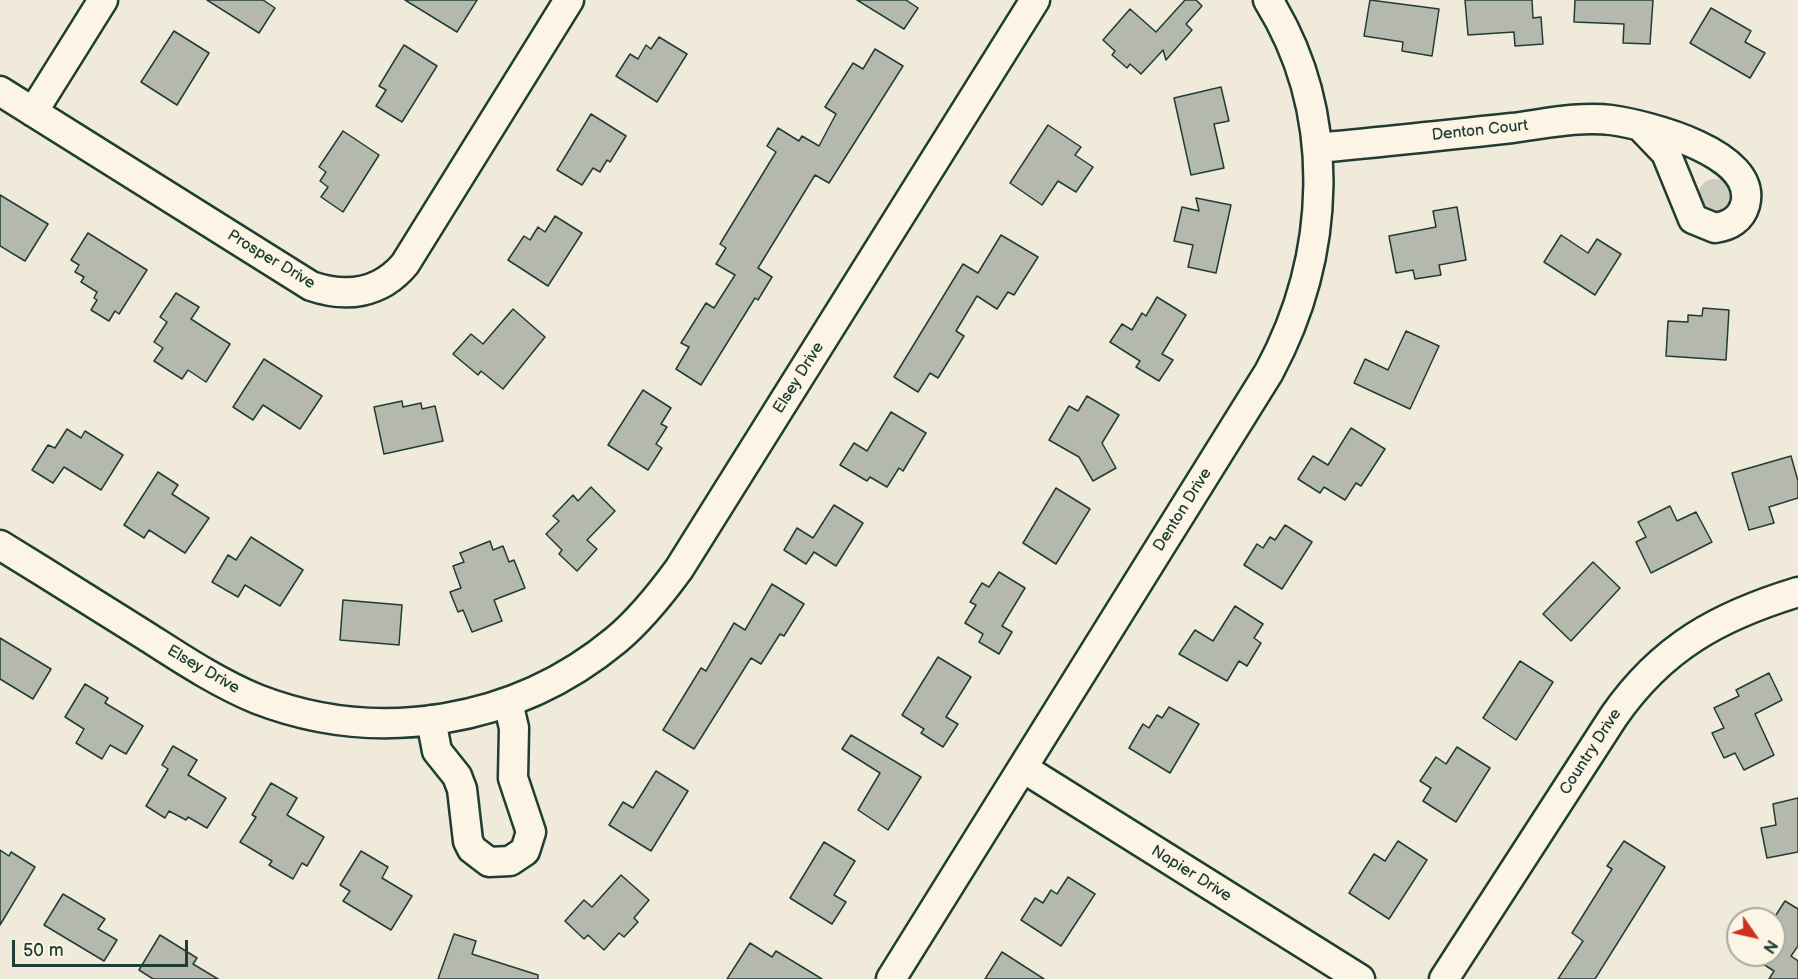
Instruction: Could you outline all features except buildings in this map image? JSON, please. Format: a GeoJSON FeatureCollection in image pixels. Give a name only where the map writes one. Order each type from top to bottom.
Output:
{"type":"FeatureCollection","features":[{"type":"Feature","properties":{"kind":"street"},"geometry":{"type":"LineString","coordinates":[[33,112],[103,0]]}},
{"type":"Feature","properties":{"kind":"street","name":"Prosper Drive"},"geometry":{"type":"LineString","coordinates":[[0,91],[311,286],[337,293],[360,292],[392,278],[405,264],[569,0]]}},
{"type":"Feature","properties":{"kind":"street","name":"Elsey Drive"},"geometry":{"type":"LineString","coordinates":[[0,545],[201,670],[256,698],[301,713],[360,723],[431,720],[470,714],[508,702],[574,670],[617,639],[658,597],[679,569],[1035,0]]}},
{"type":"Feature","properties":{"kind":"street","name":"Denton Drive"},"geometry":{"type":"LineString","coordinates":[[891,979],[1284,343],[1297,312],[1315,244],[1319,191],[1317,148],[1302,75],[1278,15],[1268,0]]}},
{"type":"Feature","properties":{"kind":"street","name":"Denton Court"},"geometry":{"type":"LineString","coordinates":[[1317,148],[1588,120],[1609,120],[1642,128]]}},
{"type":"Feature","properties":{"kind":"street","name":"Country Drive"},"geometry":{"type":"LineString","coordinates":[[1444,979],[1614,716],[1643,679],[1665,658],[1708,627],[1751,606],[1798,592]]}},
{"type":"Feature","properties":{"kind":"street"},"geometry":{"type":"LineString","coordinates":[[431,720],[437,751],[448,763],[462,789],[468,841],[472,849],[489,862],[510,861],[525,851],[531,832],[513,778],[514,728],[508,702]]}},
{"type":"Feature","properties":{"kind":"street","name":"Napier Drive"},"geometry":{"type":"LineString","coordinates":[[1023,768],[1360,979]]}},
{"type":"Feature","properties":{"kind":"shaded area"},"geometry":{"type":"Polygon","coordinates":[[[1715,179],[1727,184],[1732,196],[1727,208],[1715,213],[1703,208],[1698,196],[1703,184],[1715,179]]]}}]}
